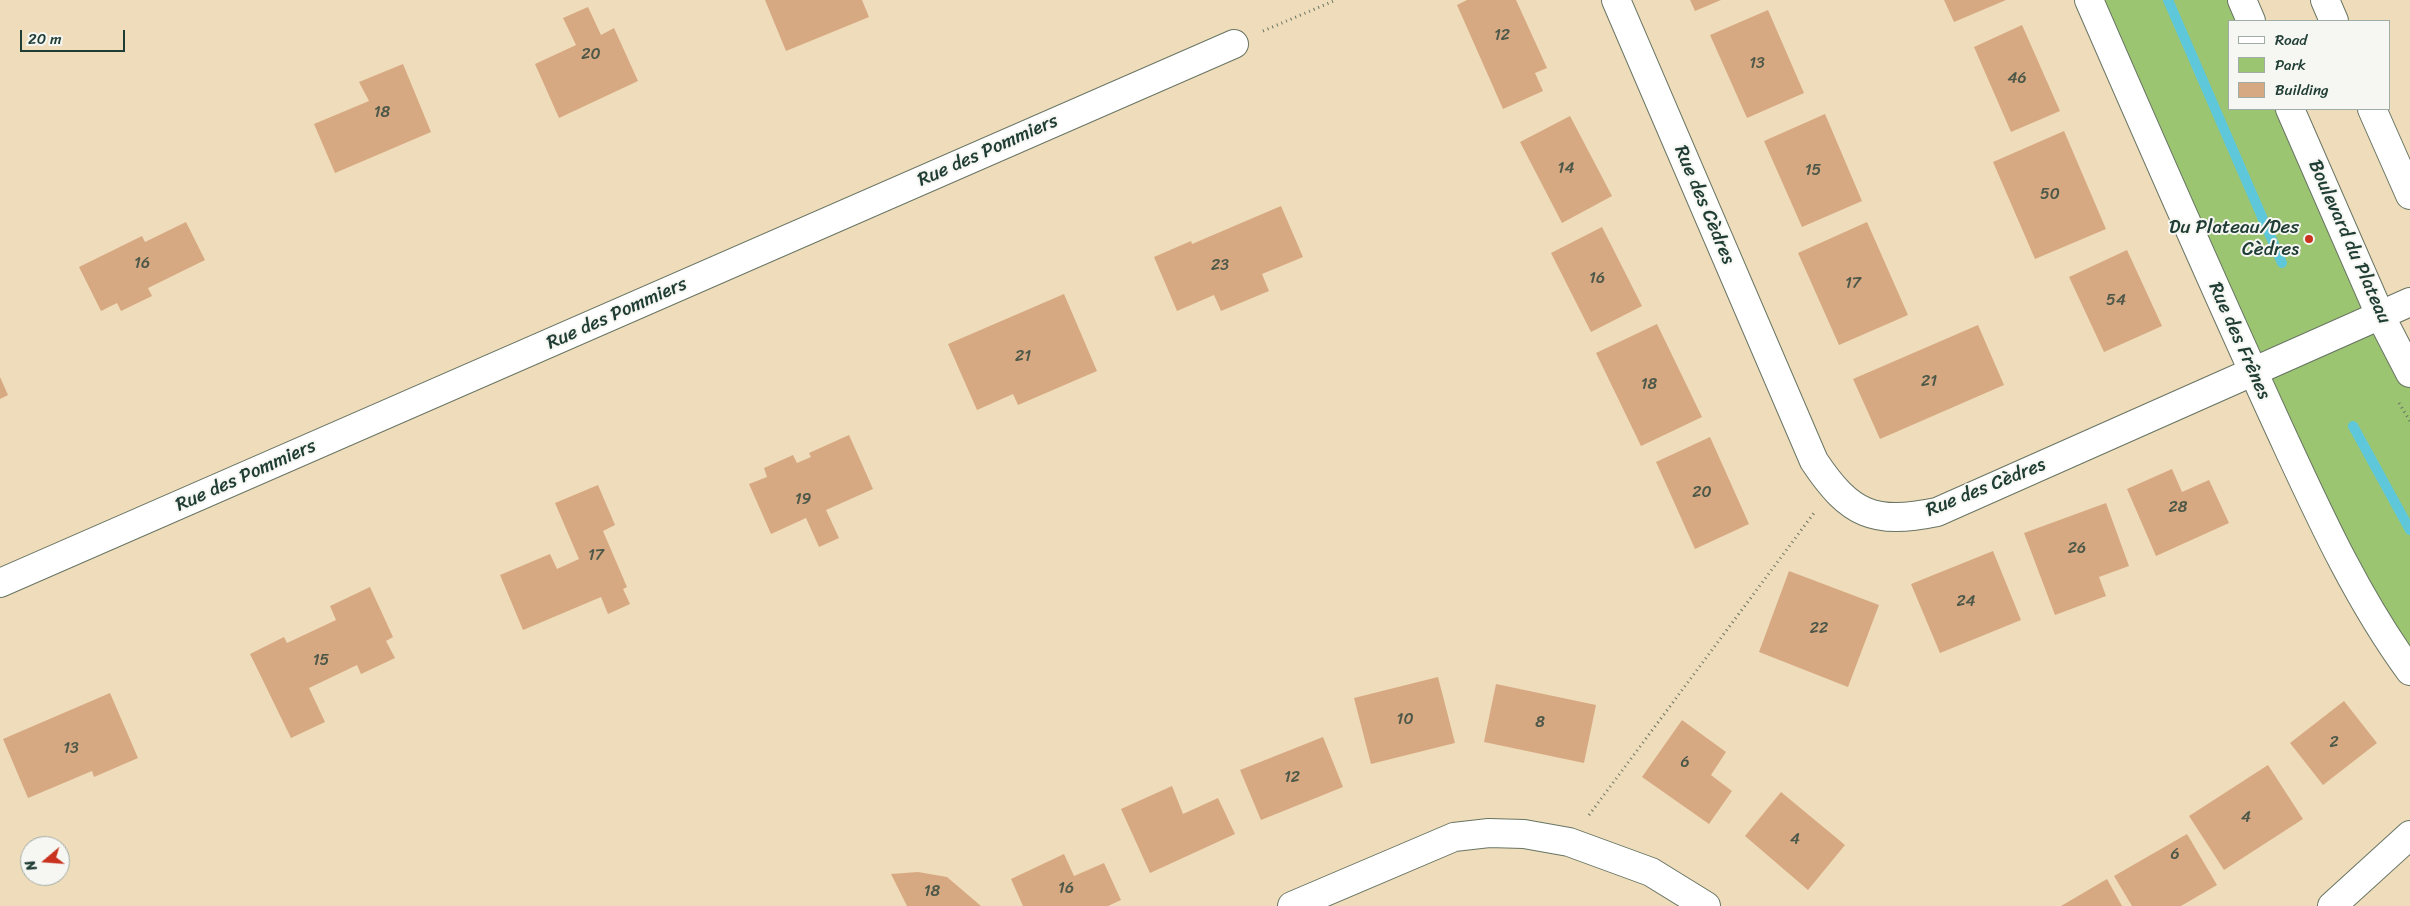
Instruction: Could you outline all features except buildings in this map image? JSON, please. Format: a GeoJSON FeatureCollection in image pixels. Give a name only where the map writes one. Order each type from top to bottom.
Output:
{"type":"FeatureCollection","features":[{"type":"Feature","properties":{"kind":"street","name":"Rue des Cèdres"},"geometry":{"type":"LineString","coordinates":[[1616,0],[1814,461],[1832,488],[1856,507],[1880,516],[1907,518],[1937,512],[2410,302]]}},
{"type":"Feature","properties":{"kind":"street","name":"Rue des Frênes"},"geometry":{"type":"LineString","coordinates":[[2089,0],[2252,372],[2327,532],[2366,605],[2410,672]]}},
{"type":"Feature","properties":{"kind":"street"},"geometry":{"type":"LineString","coordinates":[[2242,0],[2251,20]]}},
{"type":"Feature","properties":{"kind":"street"},"geometry":{"type":"LineString","coordinates":[[2325,0],[2334,20]]}},
{"type":"Feature","properties":{"kind":"street","name":"Rue des Pommiers"},"geometry":{"type":"LineString","coordinates":[[0,583],[1234,44]]}},
{"type":"Feature","properties":{"kind":"street","name":"Boulevard du Plateau"},"geometry":{"type":"LineString","coordinates":[[2290,110],[2380,315],[2410,373]]}},
{"type":"Feature","properties":{"kind":"street"},"geometry":{"type":"LineString","coordinates":[[2372,110],[2410,196]]}},
{"type":"Feature","properties":{"kind":"street"},"geometry":{"type":"LineString","coordinates":[[1292,906],[1454,837],[1489,833],[1524,834],[1569,842],[1651,872],[1706,906]]}},
{"type":"Feature","properties":{"kind":"street"},"geometry":{"type":"LineString","coordinates":[[2332,906],[2410,835]]}},
{"type":"Feature","properties":{"kind":"path"},"geometry":{"type":"LineString","coordinates":[[1234,44],[1336,0]]}},
{"type":"Feature","properties":{"kind":"path"},"geometry":{"type":"LineString","coordinates":[[1569,842],[1832,488]]}},
{"type":"Feature","properties":{"kind":"green space"},"geometry":{"type":"Polygon","coordinates":[[[2089,0],[2242,0],[2251,20],[2228,20],[2228,110],[2290,110],[2410,373],[2410,671],[2398,655],[2089,0]]]}},
{"type":"Feature","properties":{"kind":"waterway"},"geometry":{"type":"LineString","coordinates":[[2168,0],[2282,263]]}},
{"type":"Feature","properties":{"kind":"waterway"},"geometry":{"type":"LineString","coordinates":[[2353,426],[2410,530]]}},
{"type":"Feature","properties":{"kind":"place","name":"Du Plateau/Des Cèdres"},"geometry":{"type":"Point","coordinates":[2309,239]}}]}
